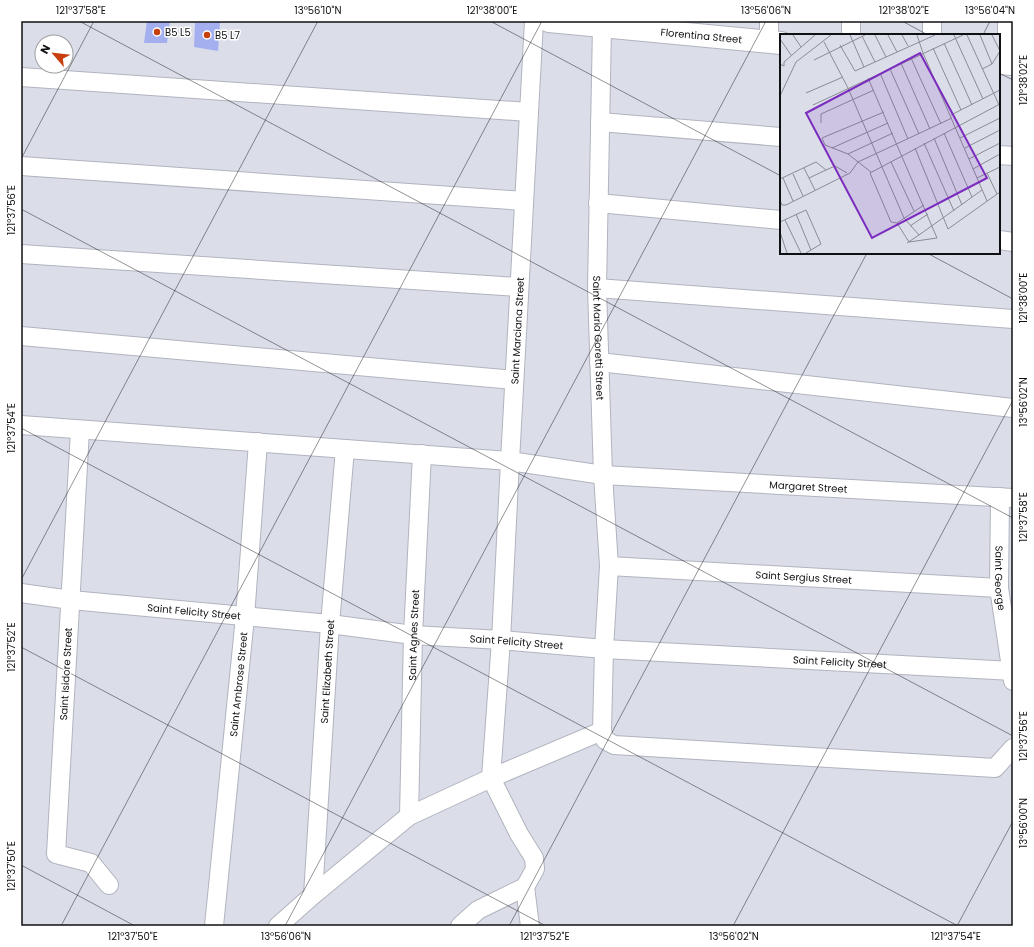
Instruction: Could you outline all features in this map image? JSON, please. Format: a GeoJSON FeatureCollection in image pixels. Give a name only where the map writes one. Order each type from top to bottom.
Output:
{"type":"FeatureCollection","features":[{"type":"Feature","properties":{"kind":"street","name":"Saint Marciana Street"},"geometry":{"type":"LineString","coordinates":[[491,778],[501,640],[534,21]]}},
{"type":"Feature","properties":{"kind":"street","name":"Florentina Street"},"geometry":{"type":"LineString","coordinates":[[549,21],[690,28],[773,35]]}},
{"type":"Feature","properties":{"kind":"street"},"geometry":{"type":"LineString","coordinates":[[851,34],[852,21]]}},
{"type":"Feature","properties":{"kind":"street"},"geometry":{"type":"LineString","coordinates":[[932,21],[932,34]]}},
{"type":"Feature","properties":{"kind":"street"},"geometry":{"type":"LineString","coordinates":[[1006,64],[1007,21]]}},
{"type":"Feature","properties":{"kind":"street","name":"Saint Maria Goretti Street"},"geometry":{"type":"LineString","coordinates":[[602,23],[597,288],[603,475],[609,566],[604,649],[602,730]]}},
{"type":"Feature","properties":{"kind":"street"},"geometry":{"type":"LineString","coordinates":[[21,77],[529,112]]}},
{"type":"Feature","properties":{"kind":"street"},"geometry":{"type":"LineString","coordinates":[[600,122],[780,137]]}},
{"type":"Feature","properties":{"kind":"street"},"geometry":{"type":"LineString","coordinates":[[1000,155],[1013,156]]}},
{"type":"Feature","properties":{"kind":"street"},"geometry":{"type":"LineString","coordinates":[[21,166],[524,201]]}},
{"type":"Feature","properties":{"kind":"street"},"geometry":{"type":"LineString","coordinates":[[598,203],[780,220]]}},
{"type":"Feature","properties":{"kind":"street"},"geometry":{"type":"LineString","coordinates":[[1000,240],[1013,242]]}},
{"type":"Feature","properties":{"kind":"street"},"geometry":{"type":"LineString","coordinates":[[21,254],[519,287]]}},
{"type":"Feature","properties":{"kind":"street"},"geometry":{"type":"LineString","coordinates":[[597,288],[1013,319]]}},
{"type":"Feature","properties":{"kind":"street"},"geometry":{"type":"LineString","coordinates":[[21,336],[514,380]]}},
{"type":"Feature","properties":{"kind":"street"},"geometry":{"type":"LineString","coordinates":[[599,362],[1013,408]]}},
{"type":"Feature","properties":{"kind":"street","name":"Margaret Street"},"geometry":{"type":"LineString","coordinates":[[21,425],[510,461],[603,475],[1007,498]]}},
{"type":"Feature","properties":{"kind":"street","name":"Saint Isidore Street"},"geometry":{"type":"LineString","coordinates":[[80,430],[56,854],[91,864],[109,885]]}},
{"type":"Feature","properties":{"kind":"street","name":"Saint Ambrose Street"},"geometry":{"type":"LineString","coordinates":[[214,926],[245,617],[258,442]]}},
{"type":"Feature","properties":{"kind":"street","name":"Saint Elizabeth Street"},"geometry":{"type":"LineString","coordinates":[[313,895],[330,624],[345,449]]}},
{"type":"Feature","properties":{"kind":"street","name":"Saint Agnes Street"},"geometry":{"type":"LineString","coordinates":[[409,816],[413,635],[422,454]]}},
{"type":"Feature","properties":{"kind":"street","name":"Saint George"},"geometry":{"type":"LineString","coordinates":[[1007,498],[999,588],[1012,675]]}},
{"type":"Feature","properties":{"kind":"street","name":"Saint Sergius Street"},"geometry":{"type":"LineString","coordinates":[[609,566],[999,588]]}},
{"type":"Feature","properties":{"kind":"street","name":"Saint Felicity Street"},"geometry":{"type":"LineString","coordinates":[[21,593],[71,600],[330,624],[413,635],[501,640],[604,649],[1012,675]]}},
{"type":"Feature","properties":{"kind":"street"},"geometry":{"type":"LineString","coordinates":[[278,926],[313,895],[409,816],[491,778],[602,730],[605,740],[614,745],[995,768],[1013,748]]}},
{"type":"Feature","properties":{"kind":"street"},"geometry":{"type":"LineString","coordinates":[[460,926],[478,910],[525,886],[535,869],[534,858],[519,834],[491,778]]}},
{"type":"Feature","properties":{"kind":"street"},"geometry":{"type":"LineString","coordinates":[[525,886],[530,926]]}},
{"type":"Feature","properties":{"kind":"building","name":"B5 L5"},"geometry":{"type":"Polygon","coordinates":[[[147,21],[170,21],[167,43],[144,43],[147,21]]]}},
{"type":"Feature","properties":{"kind":"building","name":"B5 L7"},"geometry":{"type":"Polygon","coordinates":[[[220,22],[218,51],[194,47],[195,23],[220,22]]]}},
{"type":"Feature","properties":{"kind":"place","name":"B5 L5"},"geometry":{"type":"Point","coordinates":[157,32]}},
{"type":"Feature","properties":{"kind":"place","name":"B5 L7"},"geometry":{"type":"Point","coordinates":[207,35]}}]}
